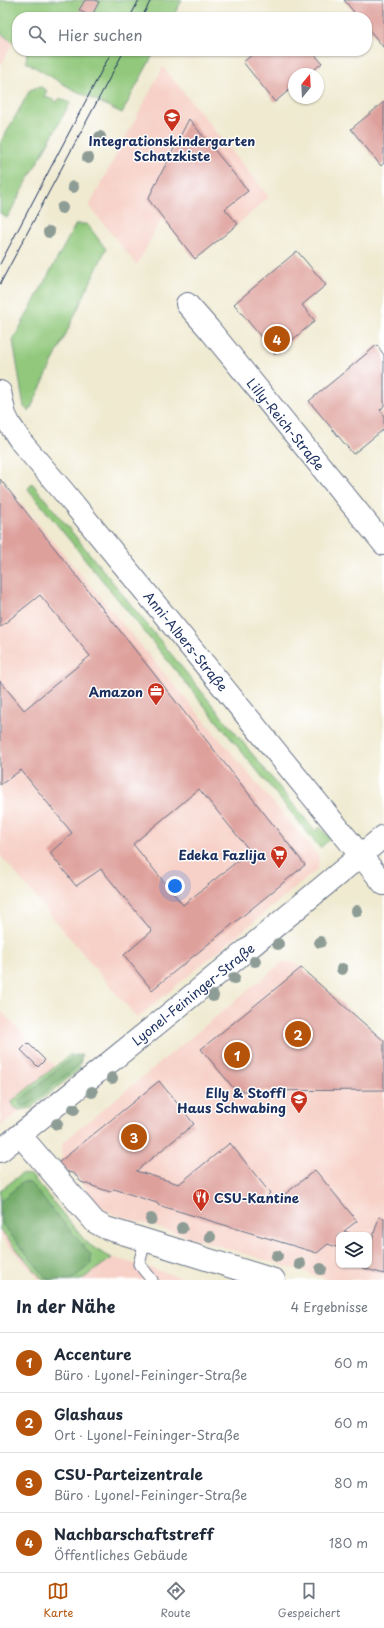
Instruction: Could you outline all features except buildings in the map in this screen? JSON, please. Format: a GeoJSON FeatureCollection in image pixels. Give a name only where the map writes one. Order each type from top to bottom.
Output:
{"type":"FeatureCollection","features":[{"type":"Feature","properties":{"kind":"street","name":"Lilly-Reich-Straße"},"geometry":{"type":"LineString","coordinates":[[187,304],[384,544]]}},
{"type":"Feature","properties":{"kind":"street","name":"Anni-Albers-Straße"},"geometry":{"type":"LineString","coordinates":[[0,392],[5,415],[22,443],[63,491],[384,884]]}},
{"type":"Feature","properties":{"kind":"street","name":"Lyonel-Feininger-Straße"},"geometry":{"type":"LineString","coordinates":[[0,1150],[384,836]]}},
{"type":"Feature","properties":{"kind":"street"},"geometry":{"type":"LineString","coordinates":[[20,1135],[95,1222],[106,1228],[145,1241],[270,1279]]}},
{"type":"Feature","properties":{"kind":"lane"},"geometry":{"type":"LineString","coordinates":[[145,1241],[139,1264],[152,1280]]}},
{"type":"Feature","properties":{"kind":"shaded area"},"geometry":{"type":"Polygon","coordinates":[[[0,33],[12,41],[12,44],[0,67],[0,33]]]}},
{"type":"Feature","properties":{"kind":"shaded area","name":"Integrationskindergarten Schatzkiste"},"geometry":{"type":"Polygon","coordinates":[[[163,67],[269,197],[195,259],[162,218],[137,265],[89,206],[163,67]]]}},
{"type":"Feature","properties":{"kind":"shaded area"},"geometry":{"type":"Polygon","coordinates":[[[0,478],[319,857],[318,869],[137,1018],[0,855],[0,478]]]}},
{"type":"Feature","properties":{"kind":"shaded area"},"geometry":{"type":"Polygon","coordinates":[[[283,962],[297,963],[384,1041],[384,1280],[331,1280],[113,1214],[99,1206],[62,1158],[61,1151],[63,1142],[283,962]]]}},
{"type":"Feature","properties":{"kind":"shaded area"},"geometry":{"type":"Polygon","coordinates":[[[0,1010],[66,1078],[0,1126],[0,1010]]]}},
{"type":"Feature","properties":{"kind":"shaded area"},"geometry":{"type":"Polygon","coordinates":[[[31,1176],[94,1250],[111,1257],[191,1280],[40,1280],[0,1236],[0,1193],[31,1176]]]}},
{"type":"Feature","properties":{"kind":"green space"},"geometry":{"type":"Polygon","coordinates":[[[0,0],[182,0],[176,12],[12,12],[12,41],[0,33],[0,0]]]}},
{"type":"Feature","properties":{"kind":"green space"},"geometry":{"type":"Polygon","coordinates":[[[27,56],[152,56],[122,113],[72,89],[26,62],[27,56]]]}},
{"type":"Feature","properties":{"kind":"green space"},"geometry":{"type":"Polygon","coordinates":[[[41,87],[47,91],[44,96],[57,102],[60,98],[70,103],[7,218],[0,213],[0,144],[30,90],[41,87]]]}},
{"type":"Feature","properties":{"kind":"green space"},"geometry":{"type":"Polygon","coordinates":[[[76,224],[87,224],[106,249],[29,412],[24,407],[13,340],[76,224]]]}},
{"type":"Feature","properties":{"kind":"green space"},"geometry":{"type":"Polygon","coordinates":[[[32,483],[315,831],[320,827],[330,839],[320,848],[28,489],[32,483]]]}},
{"type":"Feature","properties":{"kind":"green space"},"geometry":{"type":"Polygon","coordinates":[[[71,1054],[81,1068],[31,1108],[20,1110],[13,1107],[12,1101],[71,1054]]]}},
{"type":"Feature","properties":{"kind":"green space"},"geometry":{"type":"Polygon","coordinates":[[[75,1055],[82,1055],[80,1064],[29,1105],[21,1106],[19,1101],[75,1055]]]}},
{"type":"Feature","properties":{"kind":"green space"},"geometry":{"type":"Polygon","coordinates":[[[21,1174],[31,1175],[86,1242],[112,1258],[81,1280],[43,1280],[0,1230],[0,1191],[21,1174]]]}},
{"type":"Feature","properties":{"kind":"green space"},"geometry":{"type":"Polygon","coordinates":[[[23,1182],[30,1183],[91,1255],[91,1264],[71,1280],[48,1280],[0,1222],[0,1201],[23,1182]]]}},
{"type":"Feature","properties":{"kind":"tram line"},"geometry":{"type":"LineString","coordinates":[[133,12],[139,0]]}},
{"type":"Feature","properties":{"kind":"tram line"},"geometry":{"type":"LineString","coordinates":[[145,12],[151,0]]}},
{"type":"Feature","properties":{"kind":"tram line"},"geometry":{"type":"LineString","coordinates":[[0,264],[109,56]]}},
{"type":"Feature","properties":{"kind":"tram line"},"geometry":{"type":"LineString","coordinates":[[0,284],[121,56]]}},
{"type":"Feature","properties":{"kind":"place","name":"Integrationskindergarten Schatzkiste"},"geometry":{"type":"Point","coordinates":[172,132]}},
{"type":"Feature","properties":{"kind":"place","name":"Nachbarschaftstreff"},"geometry":{"type":"Point","coordinates":[277,339]}},
{"type":"Feature","properties":{"kind":"place","name":"Amazon"},"geometry":{"type":"Point","coordinates":[156,706]}},
{"type":"Feature","properties":{"kind":"place","name":"Edeka Fazlija"},"geometry":{"type":"Point","coordinates":[279,869]}},
{"type":"Feature","properties":{"kind":"place","name":"Glashaus"},"geometry":{"type":"Point","coordinates":[298,1034]}},
{"type":"Feature","properties":{"kind":"place","name":"Accenture"},"geometry":{"type":"Point","coordinates":[237,1055]}},
{"type":"Feature","properties":{"kind":"place","name":"Elly & Stoffl Haus Schwabing"},"geometry":{"type":"Point","coordinates":[299,1114]}},
{"type":"Feature","properties":{"kind":"place","name":"CSU-Parteizentrale"},"geometry":{"type":"Point","coordinates":[134,1137]}},
{"type":"Feature","properties":{"kind":"place","name":"CSU-Kantine"},"geometry":{"type":"Point","coordinates":[201,1212]}}]}
